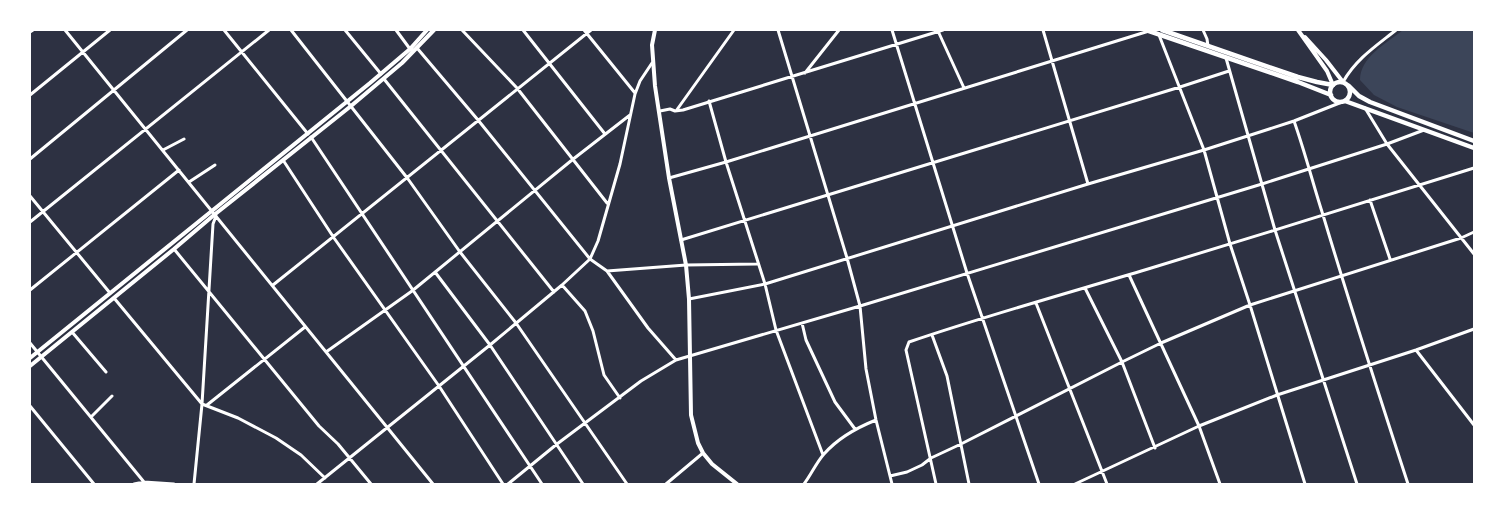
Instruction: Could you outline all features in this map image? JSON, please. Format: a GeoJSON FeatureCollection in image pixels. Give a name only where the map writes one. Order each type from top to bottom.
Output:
{"type":"FeatureCollection","features":[{"type":"Feature","properties":{"kind":"main road"},"geometry":{"type":"LineString","coordinates":[[1147,30],[1208,46],[1307,80],[1333,85]]}},
{"type":"Feature","properties":{"kind":"main road"},"geometry":{"type":"LineString","coordinates":[[1160,32],[1331,96],[1335,100],[1364,107],[1474,148]]}},
{"type":"Feature","properties":{"kind":"main road"},"geometry":{"type":"LineString","coordinates":[[1331,96],[1330,91],[1333,85],[1343,82],[1359,96],[1370,102],[1474,141]]}},
{"type":"Feature","properties":{"kind":"main road"},"geometry":{"type":"LineString","coordinates":[[1343,101],[1350,94],[1349,86]]}},
{"type":"Feature","properties":{"kind":"street"},"geometry":{"type":"LineString","coordinates":[[65,30],[433,484]]}},
{"type":"Feature","properties":{"kind":"street"},"geometry":{"type":"LineString","coordinates":[[30,95],[110,30]]}},
{"type":"Feature","properties":{"kind":"street"},"geometry":{"type":"LineString","coordinates":[[30,158],[187,30]]}},
{"type":"Feature","properties":{"kind":"street"},"geometry":{"type":"LineString","coordinates":[[224,30],[310,136],[542,484]]}},
{"type":"Feature","properties":{"kind":"street"},"geometry":{"type":"LineString","coordinates":[[30,222],[269,30]]}},
{"type":"Feature","properties":{"kind":"street"},"geometry":{"type":"LineString","coordinates":[[291,30],[408,179],[460,252],[516,324],[627,484]]}},
{"type":"Feature","properties":{"kind":"street"},"geometry":{"type":"LineString","coordinates":[[345,30],[381,74]]}},
{"type":"Feature","properties":{"kind":"street"},"geometry":{"type":"LineString","coordinates":[[396,30],[410,48]]}},
{"type":"Feature","properties":{"kind":"street"},"geometry":{"type":"LineString","coordinates":[[30,358],[110,293],[283,160],[410,48],[427,30]]}},
{"type":"Feature","properties":{"kind":"street"},"geometry":{"type":"LineString","coordinates":[[30,366],[310,136],[384,79],[434,30]]}},
{"type":"Feature","properties":{"kind":"street"},"geometry":{"type":"LineString","coordinates":[[462,30],[516,88],[608,204]]}},
{"type":"Feature","properties":{"kind":"street"},"geometry":{"type":"LineString","coordinates":[[523,30],[605,134]]}},
{"type":"Feature","properties":{"kind":"street"},"geometry":{"type":"LineString","coordinates":[[273,285],[408,179],[516,88],[591,30]]}},
{"type":"Feature","properties":{"kind":"street"},"geometry":{"type":"LineString","coordinates":[[655,30],[652,45],[652,64],[669,178],[686,265],[689,299],[691,415],[698,443],[703,453],[712,464],[738,484]]}},
{"type":"Feature","properties":{"kind":"street"},"geometry":{"type":"LineString","coordinates":[[675,111],[734,30]]}},
{"type":"Feature","properties":{"kind":"street"},"geometry":{"type":"LineString","coordinates":[[778,30],[860,306],[866,370],[892,484]]}},
{"type":"Feature","properties":{"kind":"street"},"geometry":{"type":"LineString","coordinates":[[804,73],[839,30]]}},
{"type":"Feature","properties":{"kind":"street"},"geometry":{"type":"LineString","coordinates":[[892,30],[967,273],[1038,484]]}},
{"type":"Feature","properties":{"kind":"street"},"geometry":{"type":"LineString","coordinates":[[660,111],[670,109],[675,111],[943,30]]}},
{"type":"Feature","properties":{"kind":"street"},"geometry":{"type":"LineString","coordinates":[[1043,30],[1088,184]]}},
{"type":"Feature","properties":{"kind":"street"},"geometry":{"type":"LineString","coordinates":[[669,178],[916,104],[1147,30]]}},
{"type":"Feature","properties":{"kind":"street"},"geometry":{"type":"LineString","coordinates":[[1203,30],[1208,46]]}},
{"type":"Feature","properties":{"kind":"street"},"geometry":{"type":"LineString","coordinates":[[1298,30],[1326,60],[1343,82],[1350,69],[1361,57],[1396,30]]}},
{"type":"Feature","properties":{"kind":"street"},"geometry":{"type":"LineString","coordinates":[[586,32],[635,94]]}},
{"type":"Feature","properties":{"kind":"street"},"geometry":{"type":"LineString","coordinates":[[938,32],[964,88]]}},
{"type":"Feature","properties":{"kind":"street"},"geometry":{"type":"LineString","coordinates":[[1160,32],[1204,150],[1230,244],[1305,484]]}},
{"type":"Feature","properties":{"kind":"street"},"geometry":{"type":"LineString","coordinates":[[1302,34],[1327,71],[1333,85]]}},
{"type":"Feature","properties":{"kind":"street"},"geometry":{"type":"LineString","coordinates":[[417,48],[478,120],[590,259],[607,271],[648,328],[676,360]]}},
{"type":"Feature","properties":{"kind":"street"},"geometry":{"type":"LineString","coordinates":[[1226,58],[1275,230],[1357,484]]}},
{"type":"Feature","properties":{"kind":"street"},"geometry":{"type":"LineString","coordinates":[[317,484],[516,324],[590,259],[598,241],[620,164],[635,94],[643,76],[652,64]]}},
{"type":"Feature","properties":{"kind":"street"},"geometry":{"type":"LineString","coordinates":[[681,240],[1229,71]]}},
{"type":"Feature","properties":{"kind":"street"},"geometry":{"type":"LineString","coordinates":[[384,79],[554,292]]}},
{"type":"Feature","properties":{"kind":"street"},"geometry":{"type":"LineString","coordinates":[[709,101],[757,264],[765,284],[776,330],[823,455]]}},
{"type":"Feature","properties":{"kind":"street"},"geometry":{"type":"LineString","coordinates":[[689,299],[765,284],[1204,150],[1294,121],[1343,101]]}},
{"type":"Feature","properties":{"kind":"street"},"geometry":{"type":"LineString","coordinates":[[1364,107],[1387,144],[1474,254]]}},
{"type":"Feature","properties":{"kind":"street"},"geometry":{"type":"LineString","coordinates":[[326,352],[412,291],[630,115]]}},
{"type":"Feature","properties":{"kind":"street"},"geometry":{"type":"LineString","coordinates":[[1294,121],[1343,275],[1369,365],[1408,484]]}},
{"type":"Feature","properties":{"kind":"street"},"geometry":{"type":"LineString","coordinates":[[508,484],[557,444],[641,381],[676,360],[1262,184],[1387,144],[1424,130]]}},
{"type":"Feature","properties":{"kind":"street"},"geometry":{"type":"LineString","coordinates":[[163,150],[184,139]]}},
{"type":"Feature","properties":{"kind":"street"},"geometry":{"type":"LineString","coordinates":[[283,160],[334,238],[386,310],[503,484]]}},
{"type":"Feature","properties":{"kind":"street"},"geometry":{"type":"LineString","coordinates":[[189,182],[215,165]]}},
{"type":"Feature","properties":{"kind":"street"},"geometry":{"type":"LineString","coordinates":[[936,484],[906,350],[909,342],[1474,168]]}},
{"type":"Feature","properties":{"kind":"street"},"geometry":{"type":"LineString","coordinates":[[30,290],[179,170]]}},
{"type":"Feature","properties":{"kind":"street"},"geometry":{"type":"LineString","coordinates":[[30,196],[110,293]]}},
{"type":"Feature","properties":{"kind":"street"},"geometry":{"type":"LineString","coordinates":[[1370,200],[1390,259]]}},
{"type":"Feature","properties":{"kind":"street"},"geometry":{"type":"LineString","coordinates":[[194,484],[202,404],[214,214]]}},
{"type":"Feature","properties":{"kind":"street"},"geometry":{"type":"LineString","coordinates":[[890,476],[907,472],[922,465],[931,458],[1161,343],[1250,305],[1461,238],[1474,232]]}},
{"type":"Feature","properties":{"kind":"street"},"geometry":{"type":"LineString","coordinates":[[174,249],[319,426],[338,444],[371,484]]}},
{"type":"Feature","properties":{"kind":"street"},"geometry":{"type":"LineString","coordinates":[[607,271],[686,265],[757,264]]}},
{"type":"Feature","properties":{"kind":"street"},"geometry":{"type":"LineString","coordinates":[[436,272],[490,345],[583,484]]}},
{"type":"Feature","properties":{"kind":"street"},"geometry":{"type":"LineString","coordinates":[[1129,275],[1200,426],[1220,484]]}},
{"type":"Feature","properties":{"kind":"street"},"geometry":{"type":"LineString","coordinates":[[562,285],[585,311],[593,331],[604,375],[620,398]]}},
{"type":"Feature","properties":{"kind":"street"},"geometry":{"type":"LineString","coordinates":[[1086,288],[1122,362],[1155,448]]}},
{"type":"Feature","properties":{"kind":"street"},"geometry":{"type":"LineString","coordinates":[[114,298],[202,404],[238,418],[276,438],[302,455],[325,478]]}},
{"type":"Feature","properties":{"kind":"street"},"geometry":{"type":"LineString","coordinates":[[1036,303],[1107,484]]}},
{"type":"Feature","properties":{"kind":"street"},"geometry":{"type":"LineString","coordinates":[[802,323],[806,340],[831,394],[855,428]]}},
{"type":"Feature","properties":{"kind":"street"},"geometry":{"type":"LineString","coordinates":[[207,405],[305,327]]}},
{"type":"Feature","properties":{"kind":"street"},"geometry":{"type":"LineString","coordinates":[[1075,484],[1200,426],[1277,395],[1474,329]]}},
{"type":"Feature","properties":{"kind":"street"},"geometry":{"type":"LineString","coordinates":[[72,332],[106,372]]}},
{"type":"Feature","properties":{"kind":"street"},"geometry":{"type":"LineString","coordinates":[[932,335],[947,376],[969,484]]}},
{"type":"Feature","properties":{"kind":"street"},"geometry":{"type":"LineString","coordinates":[[30,343],[144,482]]}},
{"type":"Feature","properties":{"kind":"street"},"geometry":{"type":"LineString","coordinates":[[1416,350],[1474,424]]}},
{"type":"Feature","properties":{"kind":"street"},"geometry":{"type":"LineString","coordinates":[[91,417],[112,396]]}},
{"type":"Feature","properties":{"kind":"street"},"geometry":{"type":"LineString","coordinates":[[30,406],[94,484]]}},
{"type":"Feature","properties":{"kind":"street"},"geometry":{"type":"LineString","coordinates":[[804,484],[823,455],[843,436],[855,428],[876,420]]}},
{"type":"Feature","properties":{"kind":"street"},"geometry":{"type":"LineString","coordinates":[[666,484],[703,453]]}},
{"type":"Feature","properties":{"kind":"street"},"geometry":{"type":"LineString","coordinates":[[134,484],[144,482],[174,484]]}},
{"type":"Feature","properties":{"kind":"shaded area"},"geometry":{"type":"Polygon","coordinates":[[[1403,30],[1474,30],[1474,133],[1397,107],[1374,95],[1360,80],[1364,64],[1375,51],[1403,30]]]}}]}
